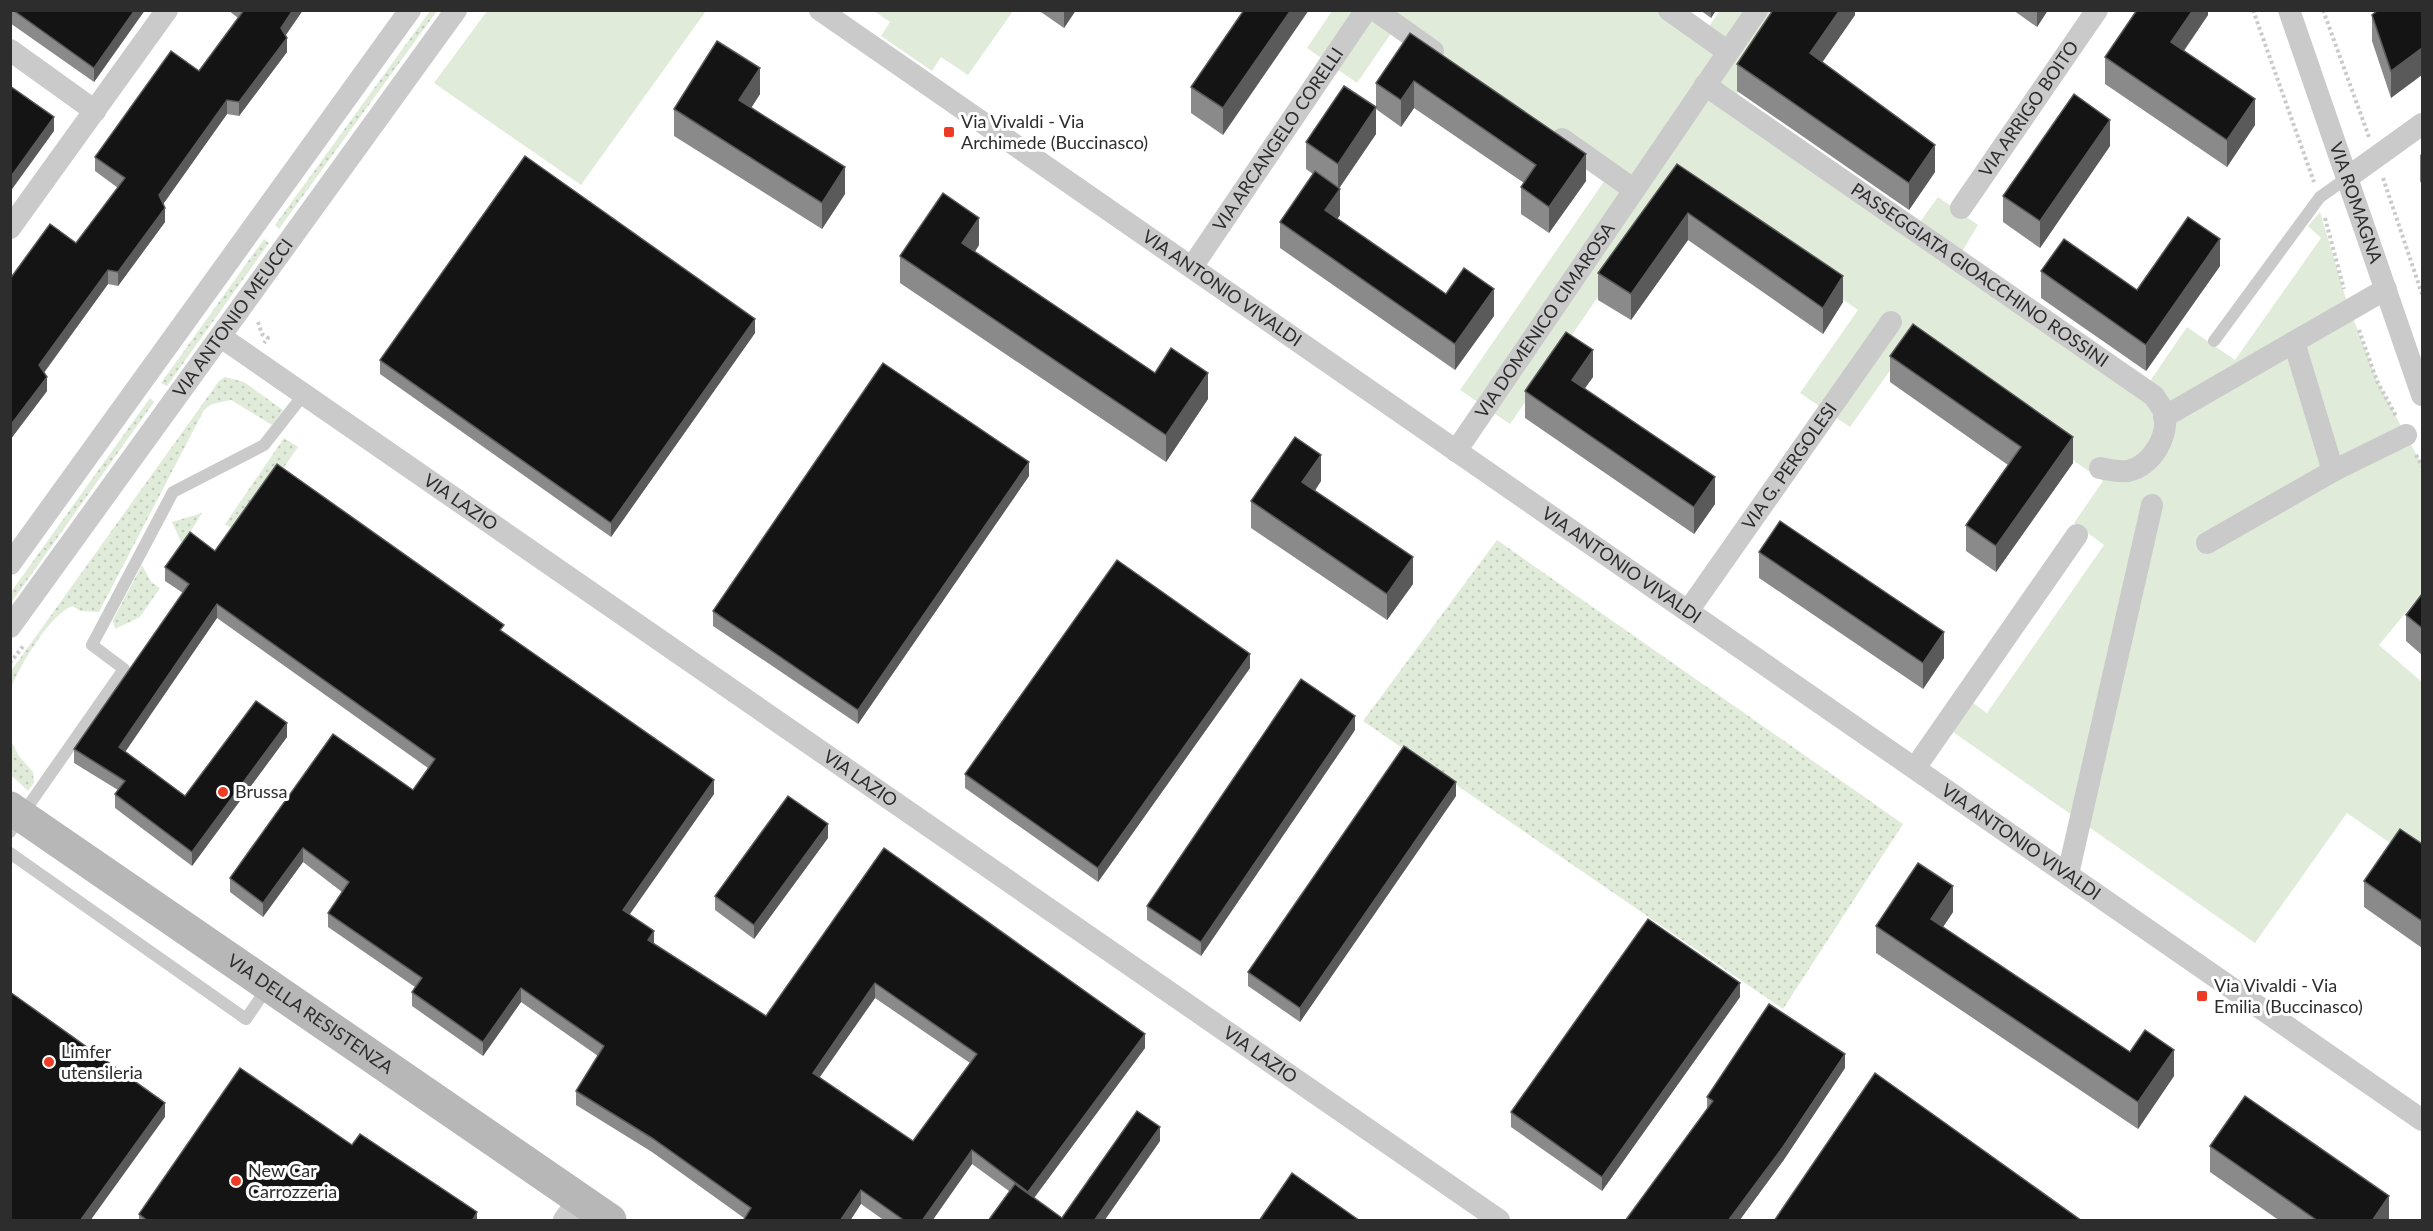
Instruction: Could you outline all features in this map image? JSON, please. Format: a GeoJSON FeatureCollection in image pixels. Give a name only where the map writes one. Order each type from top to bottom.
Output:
{"type":"FeatureCollection","features":[{"type":"Feature","properties":{"kind":"street"},"geometry":{"type":"LineString","coordinates":[[10,228],[167,10]]}},
{"type":"Feature","properties":{"kind":"street","name":"VIA ANTONIO MEUCCI"},"geometry":{"type":"LineString","coordinates":[[10,564],[410,10]]}},
{"type":"Feature","properties":{"kind":"street","name":"VIA ANTONIO MEUCCI"},"geometry":{"type":"LineString","coordinates":[[10,627],[456,10]]}},
{"type":"Feature","properties":{"kind":"street","name":"VIA ANTONIO VIVALDI"},"geometry":{"type":"LineString","coordinates":[[820,10],[2422,1120]]}},
{"type":"Feature","properties":{"kind":"street","name":"VIA ARCANGELO CORELLI"},"geometry":{"type":"LineString","coordinates":[[1192,267],[1366,10]]}},
{"type":"Feature","properties":{"kind":"street"},"geometry":{"type":"LineString","coordinates":[[1375,10],[1452,63]]}},
{"type":"Feature","properties":{"kind":"street"},"geometry":{"type":"LineString","coordinates":[[1669,10],[1728,52]]}},
{"type":"Feature","properties":{"kind":"street"},"geometry":{"type":"LineString","coordinates":[[1547,130],[1633,189],[1757,10]]}},
{"type":"Feature","properties":{"kind":"street","name":"VIA ARRIGO BOITO"},"geometry":{"type":"LineString","coordinates":[[1961,208],[2097,10]]}},
{"type":"Feature","properties":{"kind":"street","name":"VIA ROMAGNA"},"geometry":{"type":"LineString","coordinates":[[2289,10],[2422,395]]}},
{"type":"Feature","properties":{"kind":"street"},"geometry":{"type":"LineString","coordinates":[[10,50],[95,111]]}},
{"type":"Feature","properties":{"kind":"street","name":"PASSEGGIATA GIOACCHINO ROSSINI"},"geometry":{"type":"LineString","coordinates":[[1705,85],[2154,396],[2164,411],[2164,417]]}},
{"type":"Feature","properties":{"kind":"street"},"geometry":{"type":"LineString","coordinates":[[2347,178],[2422,124]]}},
{"type":"Feature","properties":{"kind":"street","name":"VIA DOMENICO CIMAROSA"},"geometry":{"type":"LineString","coordinates":[[1456,451],[1633,189]]}},
{"type":"Feature","properties":{"kind":"street"},"geometry":{"type":"LineString","coordinates":[[2100,468],[2118,472],[2130,470],[2147,461],[2166,429],[2164,417],[2386,289]]}},
{"type":"Feature","properties":{"kind":"street","name":"VIA G. PERGOLESI"},"geometry":{"type":"LineString","coordinates":[[1688,611],[1891,322]]}},
{"type":"Feature","properties":{"kind":"street","name":"VIA LAZIO"},"geometry":{"type":"LineString","coordinates":[[221,337],[1499,1221]]}},
{"type":"Feature","properties":{"kind":"street"},"geometry":{"type":"LineString","coordinates":[[2294,342],[2333,471]]}},
{"type":"Feature","properties":{"kind":"street"},"geometry":{"type":"LineString","coordinates":[[2207,543],[2333,471],[2406,435]]}},
{"type":"Feature","properties":{"kind":"street"},"geometry":{"type":"LineString","coordinates":[[2068,874],[2152,505]]}},
{"type":"Feature","properties":{"kind":"street"},"geometry":{"type":"LineString","coordinates":[[1915,768],[2076,536]]}},
{"type":"Feature","properties":{"kind":"street","name":"VIA DELLA RESISTENZA"},"geometry":{"type":"LineString","coordinates":[[14,818],[269,985],[572,1210],[610,1221]]}},
{"type":"Feature","properties":{"kind":"lane"},"geometry":{"type":"LineString","coordinates":[[2214,341],[2320,197],[2347,178]]}},
{"type":"Feature","properties":{"kind":"lane"},"geometry":{"type":"LineString","coordinates":[[14,818],[124,669],[92,645],[173,492],[264,445],[304,394]]}},
{"type":"Feature","properties":{"kind":"lane"},"geometry":{"type":"LineString","coordinates":[[10,852],[246,1019],[269,985]]}},
{"type":"Feature","properties":{"kind":"path"},"geometry":{"type":"LineString","coordinates":[[2253,10],[2320,197],[2340,280],[2377,381],[2406,435]]}},
{"type":"Feature","properties":{"kind":"green space"},"geometry":{"type":"Polygon","coordinates":[[[430,11],[437,11],[279,229],[275,225],[430,11]]]}},
{"type":"Feature","properties":{"kind":"green space"},"geometry":{"type":"Polygon","coordinates":[[[487,11],[706,11],[581,185],[434,83],[487,11]]]}},
{"type":"Feature","properties":{"kind":"green space"},"geometry":{"type":"Polygon","coordinates":[[[874,11],[1013,11],[968,75],[941,57],[932,71],[881,36],[890,22],[874,11]]]}},
{"type":"Feature","properties":{"kind":"green space"},"geometry":{"type":"Polygon","coordinates":[[[1332,11],[1679,11],[1707,29],[1720,11],[1795,11],[1733,100],[1917,226],[1938,197],[1978,225],[1960,255],[2148,384],[2187,327],[2235,360],[2321,238],[2308,226],[2320,212],[2347,302],[2377,381],[2422,465],[2422,593],[2379,645],[2422,682],[2422,865],[2347,813],[2255,943],[1953,732],[1973,703],[1987,713],[2104,545],[2074,523],[2103,481],[1908,345],[1850,427],[1800,393],[1858,310],[1677,183],[1510,424],[1460,390],[1605,180],[1392,32],[1357,83],[1307,48],[1332,11]]]}},
{"type":"Feature","properties":{"kind":"green space"},"geometry":{"type":"Polygon","coordinates":[[[264,239],[269,243],[167,386],[161,383],[264,239]]]}},
{"type":"Feature","properties":{"kind":"green space"},"geometry":{"type":"Polygon","coordinates":[[[225,377],[244,382],[283,410],[272,425],[231,400],[212,404],[204,410],[99,612],[81,611],[72,606],[63,611],[36,642],[11,688],[11,671],[219,381],[225,377]]]}},
{"type":"Feature","properties":{"kind":"green space"},"geometry":{"type":"Polygon","coordinates":[[[150,398],[154,402],[11,603],[11,592],[150,398]]]}},
{"type":"Feature","properties":{"kind":"green space"},"geometry":{"type":"Polygon","coordinates":[[[284,438],[298,447],[238,533],[225,524],[284,438]]]}},
{"type":"Feature","properties":{"kind":"green space"},"geometry":{"type":"Polygon","coordinates":[[[202,513],[184,542],[181,542],[172,522],[202,513]]]}},
{"type":"Feature","properties":{"kind":"green space"},"geometry":{"type":"Polygon","coordinates":[[[1497,540],[1903,824],[1783,1009],[1363,721],[1497,540]]]}},
{"type":"Feature","properties":{"kind":"green space"},"geometry":{"type":"Polygon","coordinates":[[[142,565],[151,582],[160,588],[140,617],[115,629],[113,620],[142,565]]]}},
{"type":"Feature","properties":{"kind":"green space"},"geometry":{"type":"Polygon","coordinates":[[[11,741],[19,756],[33,772],[34,783],[28,791],[11,775],[11,741]]]}},
{"type":"Feature","properties":{"kind":"building"},"geometry":{"type":"Polygon","coordinates":[[[13,10],[135,10],[94,68],[13,10]]]}},
{"type":"Feature","properties":{"kind":"building"},"geometry":{"type":"Polygon","coordinates":[[[244,10],[293,10],[281,28],[287,38],[239,102],[227,100],[159,195],[165,208],[118,272],[108,270],[39,365],[47,377],[10,426],[10,279],[50,224],[76,243],[125,178],[95,157],[171,51],[199,71],[244,10]]]}},
{"type":"Feature","properties":{"kind":"building"},"geometry":{"type":"Polygon","coordinates":[[[1244,10],[1291,10],[1223,108],[1191,87],[1244,10]]]}},
{"type":"Feature","properties":{"kind":"building"},"geometry":{"type":"Polygon","coordinates":[[[1773,10],[1840,10],[1810,53],[1935,145],[1909,183],[1737,64],[1773,10]]]}},
{"type":"Feature","properties":{"kind":"building"},"geometry":{"type":"Polygon","coordinates":[[[2137,10],[2193,10],[2171,42],[2255,99],[2227,140],[2105,57],[2137,10]]]}},
{"type":"Feature","properties":{"kind":"building"},"geometry":{"type":"Polygon","coordinates":[[[2378,10],[2422,10],[2422,48],[2391,71],[2372,15],[2378,10]]]}},
{"type":"Feature","properties":{"kind":"building"},"geometry":{"type":"Polygon","coordinates":[[[1410,33],[1586,154],[1549,207],[1521,187],[1536,165],[1414,81],[1401,100],[1376,83],[1410,33]]]}},
{"type":"Feature","properties":{"kind":"building"},"geometry":{"type":"Polygon","coordinates":[[[717,41],[760,68],[739,100],[845,167],[822,203],[674,109],[717,41]]]}},
{"type":"Feature","properties":{"kind":"building"},"geometry":{"type":"Polygon","coordinates":[[[10,86],[54,117],[10,178],[10,86]]]}},
{"type":"Feature","properties":{"kind":"building"},"geometry":{"type":"Polygon","coordinates":[[[1344,86],[1376,107],[1338,164],[1306,142],[1344,86]]]}},
{"type":"Feature","properties":{"kind":"building"},"geometry":{"type":"Polygon","coordinates":[[[2074,94],[2110,120],[2040,221],[2003,196],[2074,94]]]}},
{"type":"Feature","properties":{"kind":"building"},"geometry":{"type":"Polygon","coordinates":[[[525,156],[755,319],[611,523],[380,360],[525,156]]]}},
{"type":"Feature","properties":{"kind":"building"},"geometry":{"type":"Polygon","coordinates":[[[1677,164],[1843,276],[1823,308],[1688,213],[1631,294],[1598,273],[1677,164]]]}},
{"type":"Feature","properties":{"kind":"building"},"geometry":{"type":"Polygon","coordinates":[[[1315,171],[1340,189],[1325,210],[1446,294],[1464,268],[1494,289],[1455,344],[1280,222],[1315,171]]]}},
{"type":"Feature","properties":{"kind":"building"},"geometry":{"type":"Polygon","coordinates":[[[943,193],[979,218],[962,243],[1155,373],[1171,348],[1208,373],[1166,435],[900,256],[943,193]]]}},
{"type":"Feature","properties":{"kind":"building"},"geometry":{"type":"Polygon","coordinates":[[[2188,217],[2220,239],[2146,345],[2041,271],[2064,239],[2137,290],[2188,217]]]}},
{"type":"Feature","properties":{"kind":"building"},"geometry":{"type":"Polygon","coordinates":[[[1913,324],[2073,437],[1996,546],[1966,525],[2021,447],[1890,356],[1913,324]]]}},
{"type":"Feature","properties":{"kind":"building"},"geometry":{"type":"Polygon","coordinates":[[[1566,332],[1593,350],[1572,380],[1715,477],[1694,507],[1525,391],[1566,332]]]}},
{"type":"Feature","properties":{"kind":"building"},"geometry":{"type":"Polygon","coordinates":[[[883,363],[1029,462],[858,710],[713,611],[883,363]]]}},
{"type":"Feature","properties":{"kind":"building"},"geometry":{"type":"Polygon","coordinates":[[[1295,437],[1321,455],[1302,482],[1413,557],[1387,594],[1251,501],[1295,437]]]}},
{"type":"Feature","properties":{"kind":"building"},"geometry":{"type":"Polygon","coordinates":[[[277,464],[504,625],[500,630],[714,780],[623,910],[654,931],[648,940],[766,1016],[884,848],[1145,1034],[1028,1192],[972,1150],[922,1221],[905,1221],[861,1190],[840,1221],[743,1221],[751,1208],[652,1138],[576,1091],[604,1046],[521,988],[483,1042],[412,992],[422,978],[328,913],[349,882],[303,848],[263,903],[230,878],[333,734],[413,790],[435,759],[217,604],[119,747],[185,796],[256,701],[287,723],[192,852],[115,794],[125,781],[74,749],[189,584],[165,567],[190,532],[215,551],[277,464]],[[875,983],[813,1073],[913,1141],[977,1054],[875,983]]]}},
{"type":"Feature","properties":{"kind":"building"},"geometry":{"type":"Polygon","coordinates":[[[1780,521],[1944,632],[1923,663],[1759,552],[1780,521]]]}},
{"type":"Feature","properties":{"kind":"building"},"geometry":{"type":"Polygon","coordinates":[[[1117,560],[1250,654],[1098,868],[965,774],[1117,560]]]}},
{"type":"Feature","properties":{"kind":"building"},"geometry":{"type":"Polygon","coordinates":[[[2422,594],[2422,628],[2406,615],[2422,594]]]}},
{"type":"Feature","properties":{"kind":"building"},"geometry":{"type":"Polygon","coordinates":[[[1301,679],[1355,716],[1201,942],[1147,906],[1301,679]]]}},
{"type":"Feature","properties":{"kind":"building"},"geometry":{"type":"Polygon","coordinates":[[[1404,746],[1456,782],[1300,1008],[1248,972],[1404,746]]]}},
{"type":"Feature","properties":{"kind":"building"},"geometry":{"type":"Polygon","coordinates":[[[788,796],[828,824],[754,925],[715,896],[788,796]]]}},
{"type":"Feature","properties":{"kind":"building"},"geometry":{"type":"Polygon","coordinates":[[[2400,829],[2422,844],[2422,921],[2364,881],[2400,829]]]}},
{"type":"Feature","properties":{"kind":"building"},"geometry":{"type":"Polygon","coordinates":[[[1918,863],[1953,886],[1931,919],[2130,1052],[2145,1030],[2174,1050],[2138,1102],[1876,926],[1918,863]]]}},
{"type":"Feature","properties":{"kind":"building"},"geometry":{"type":"Polygon","coordinates":[[[1648,919],[1740,983],[1602,1177],[1511,1112],[1648,919]]]}},
{"type":"Feature","properties":{"kind":"building","name":"Limfer utensileria"},"geometry":{"type":"Polygon","coordinates":[[[10,992],[165,1103],[80,1221],[10,1221],[10,992]]]}},
{"type":"Feature","properties":{"kind":"building"},"geometry":{"type":"Polygon","coordinates":[[[1769,1004],[1845,1054],[1783,1147],[1728,1221],[1625,1221],[1713,1101],[1707,1097],[1769,1004]]]}},
{"type":"Feature","properties":{"kind":"building"},"geometry":{"type":"Polygon","coordinates":[[[240,1068],[352,1145],[360,1134],[477,1212],[472,1221],[148,1221],[139,1214],[240,1068]]]}},
{"type":"Feature","properties":{"kind":"building"},"geometry":{"type":"Polygon","coordinates":[[[1875,1073],[2082,1221],[1774,1221],[1875,1073]]]}},
{"type":"Feature","properties":{"kind":"building"},"geometry":{"type":"Polygon","coordinates":[[[2245,1096],[2389,1196],[2372,1221],[2318,1221],[2210,1146],[2245,1096]]]}},
{"type":"Feature","properties":{"kind":"building"},"geometry":{"type":"Polygon","coordinates":[[[1137,1111],[1160,1127],[1094,1221],[988,1221],[1015,1184],[1062,1218],[1137,1111]]]}},
{"type":"Feature","properties":{"kind":"building"},"geometry":{"type":"Polygon","coordinates":[[[1292,1173],[1360,1221],[1259,1221],[1292,1173]]]}},
{"type":"Feature","properties":{"kind":"place","name":"Via Vivaldi - Via Archimede (Buccinasco)"},"geometry":{"type":"Point","coordinates":[949,132]}},
{"type":"Feature","properties":{"kind":"place","name":"Brussa"},"geometry":{"type":"Point","coordinates":[223,792]}},
{"type":"Feature","properties":{"kind":"place","name":"Via Vivaldi - Via Emilia (Buccinasco)"},"geometry":{"type":"Point","coordinates":[2202,996]}},
{"type":"Feature","properties":{"kind":"place","name":"Limfer utensileria"},"geometry":{"type":"Point","coordinates":[49,1062]}},
{"type":"Feature","properties":{"kind":"place","name":"New Car Carrozzeria"},"geometry":{"type":"Point","coordinates":[236,1181]}}]}
